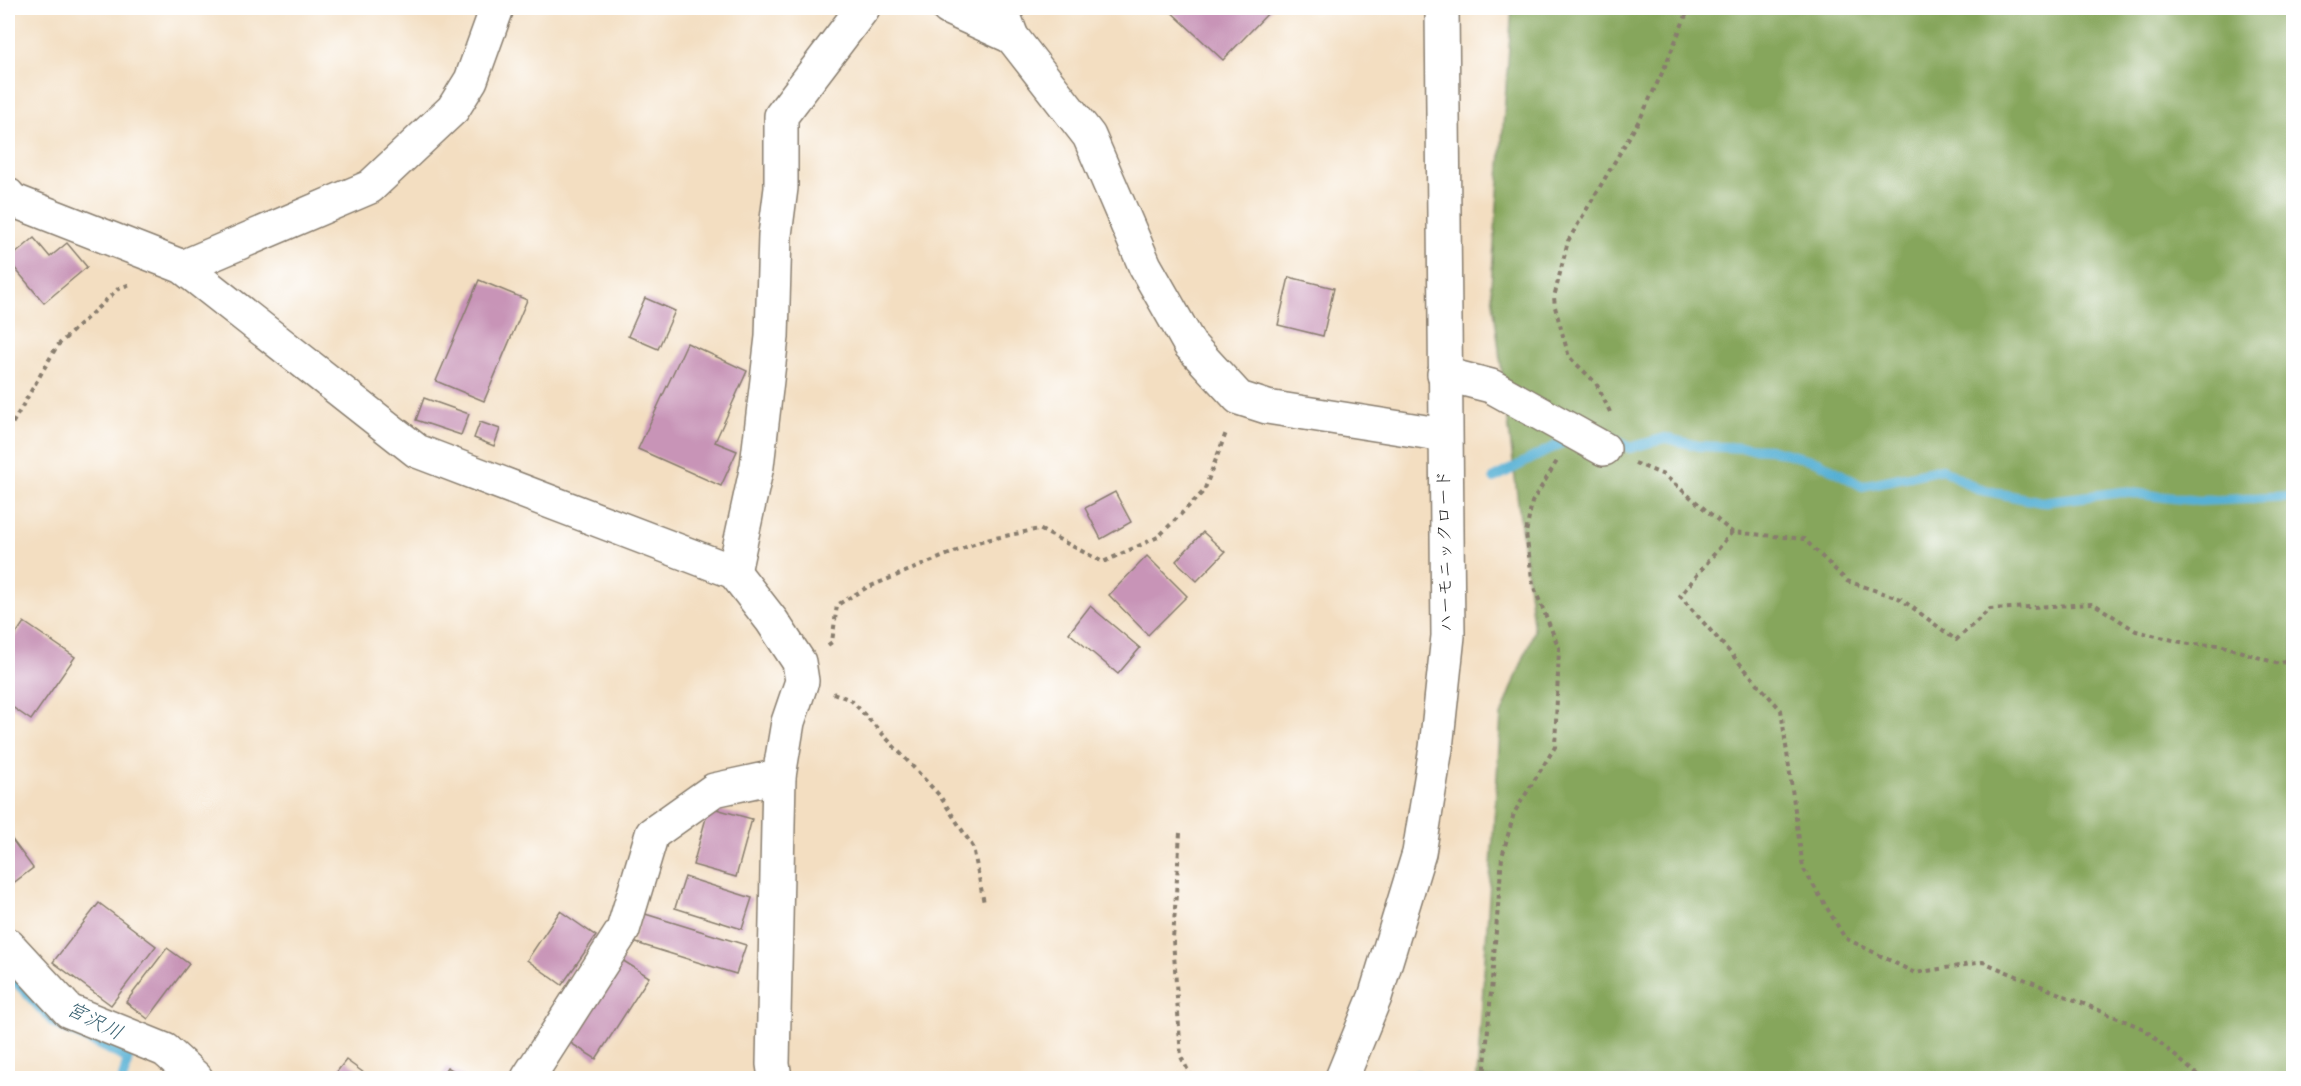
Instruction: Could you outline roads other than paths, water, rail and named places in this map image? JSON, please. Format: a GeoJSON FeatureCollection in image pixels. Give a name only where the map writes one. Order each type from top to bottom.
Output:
{"type":"FeatureCollection","features":[{"type":"Feature","properties":{"kind":"street"},"geometry":{"type":"LineString","coordinates":[[183,267],[370,187],[453,110],[471,80],[497,8]]}},
{"type":"Feature","properties":{"kind":"street"},"geometry":{"type":"LineString","coordinates":[[734,572],[757,466],[772,337],[775,235],[781,188],[781,116],[863,8]]}},
{"type":"Feature","properties":{"kind":"street"},"geometry":{"type":"LineString","coordinates":[[948,8],[1006,22],[1089,136],[1145,266],[1190,345],[1239,398],[1267,407],[1445,435]]}},
{"type":"Feature","properties":{"kind":"street","name":"ハーモニックロード"},"geometry":{"type":"LineString","coordinates":[[1341,1078],[1375,997],[1421,842],[1436,748],[1448,636],[1442,8]]}},
{"type":"Feature","properties":{"kind":"street"},"geometry":{"type":"LineString","coordinates":[[8,195],[12,200],[183,267],[417,451],[734,572],[772,621],[800,671],[779,776],[773,1064],[775,1078]]}},
{"type":"Feature","properties":{"kind":"street"},"geometry":{"type":"LineString","coordinates":[[1444,374],[1491,386],[1591,442]]}},
{"type":"Feature","properties":{"kind":"street"},"geometry":{"type":"LineString","coordinates":[[528,1078],[623,930],[652,834],[714,790],[779,776]]}},
{"type":"Feature","properties":{"kind":"street"},"geometry":{"type":"LineString","coordinates":[[8,945],[69,1011],[165,1050],[196,1078]]}},
{"type":"Feature","properties":{"kind":"waterway"},"geometry":{"type":"LineString","coordinates":[[1606,435],[1630,448],[1665,438],[1699,446],[1769,449],[1819,462],[1862,486],[1942,469],[1977,489],[2041,502],[2123,492],[2199,501],[2294,497]]}},
{"type":"Feature","properties":{"kind":"waterway"},"geometry":{"type":"LineString","coordinates":[[1494,478],[1573,437]]}},
{"type":"Feature","properties":{"kind":"waterway","name":"宮沢川"},"geometry":{"type":"LineString","coordinates":[[8,973],[54,1023],[128,1059],[123,1078]]}},
{"type":"Feature","properties":{"kind":"waterway"},"geometry":{"type":"LineString","coordinates":[[1417,1075],[1421,1078]]}}]}
